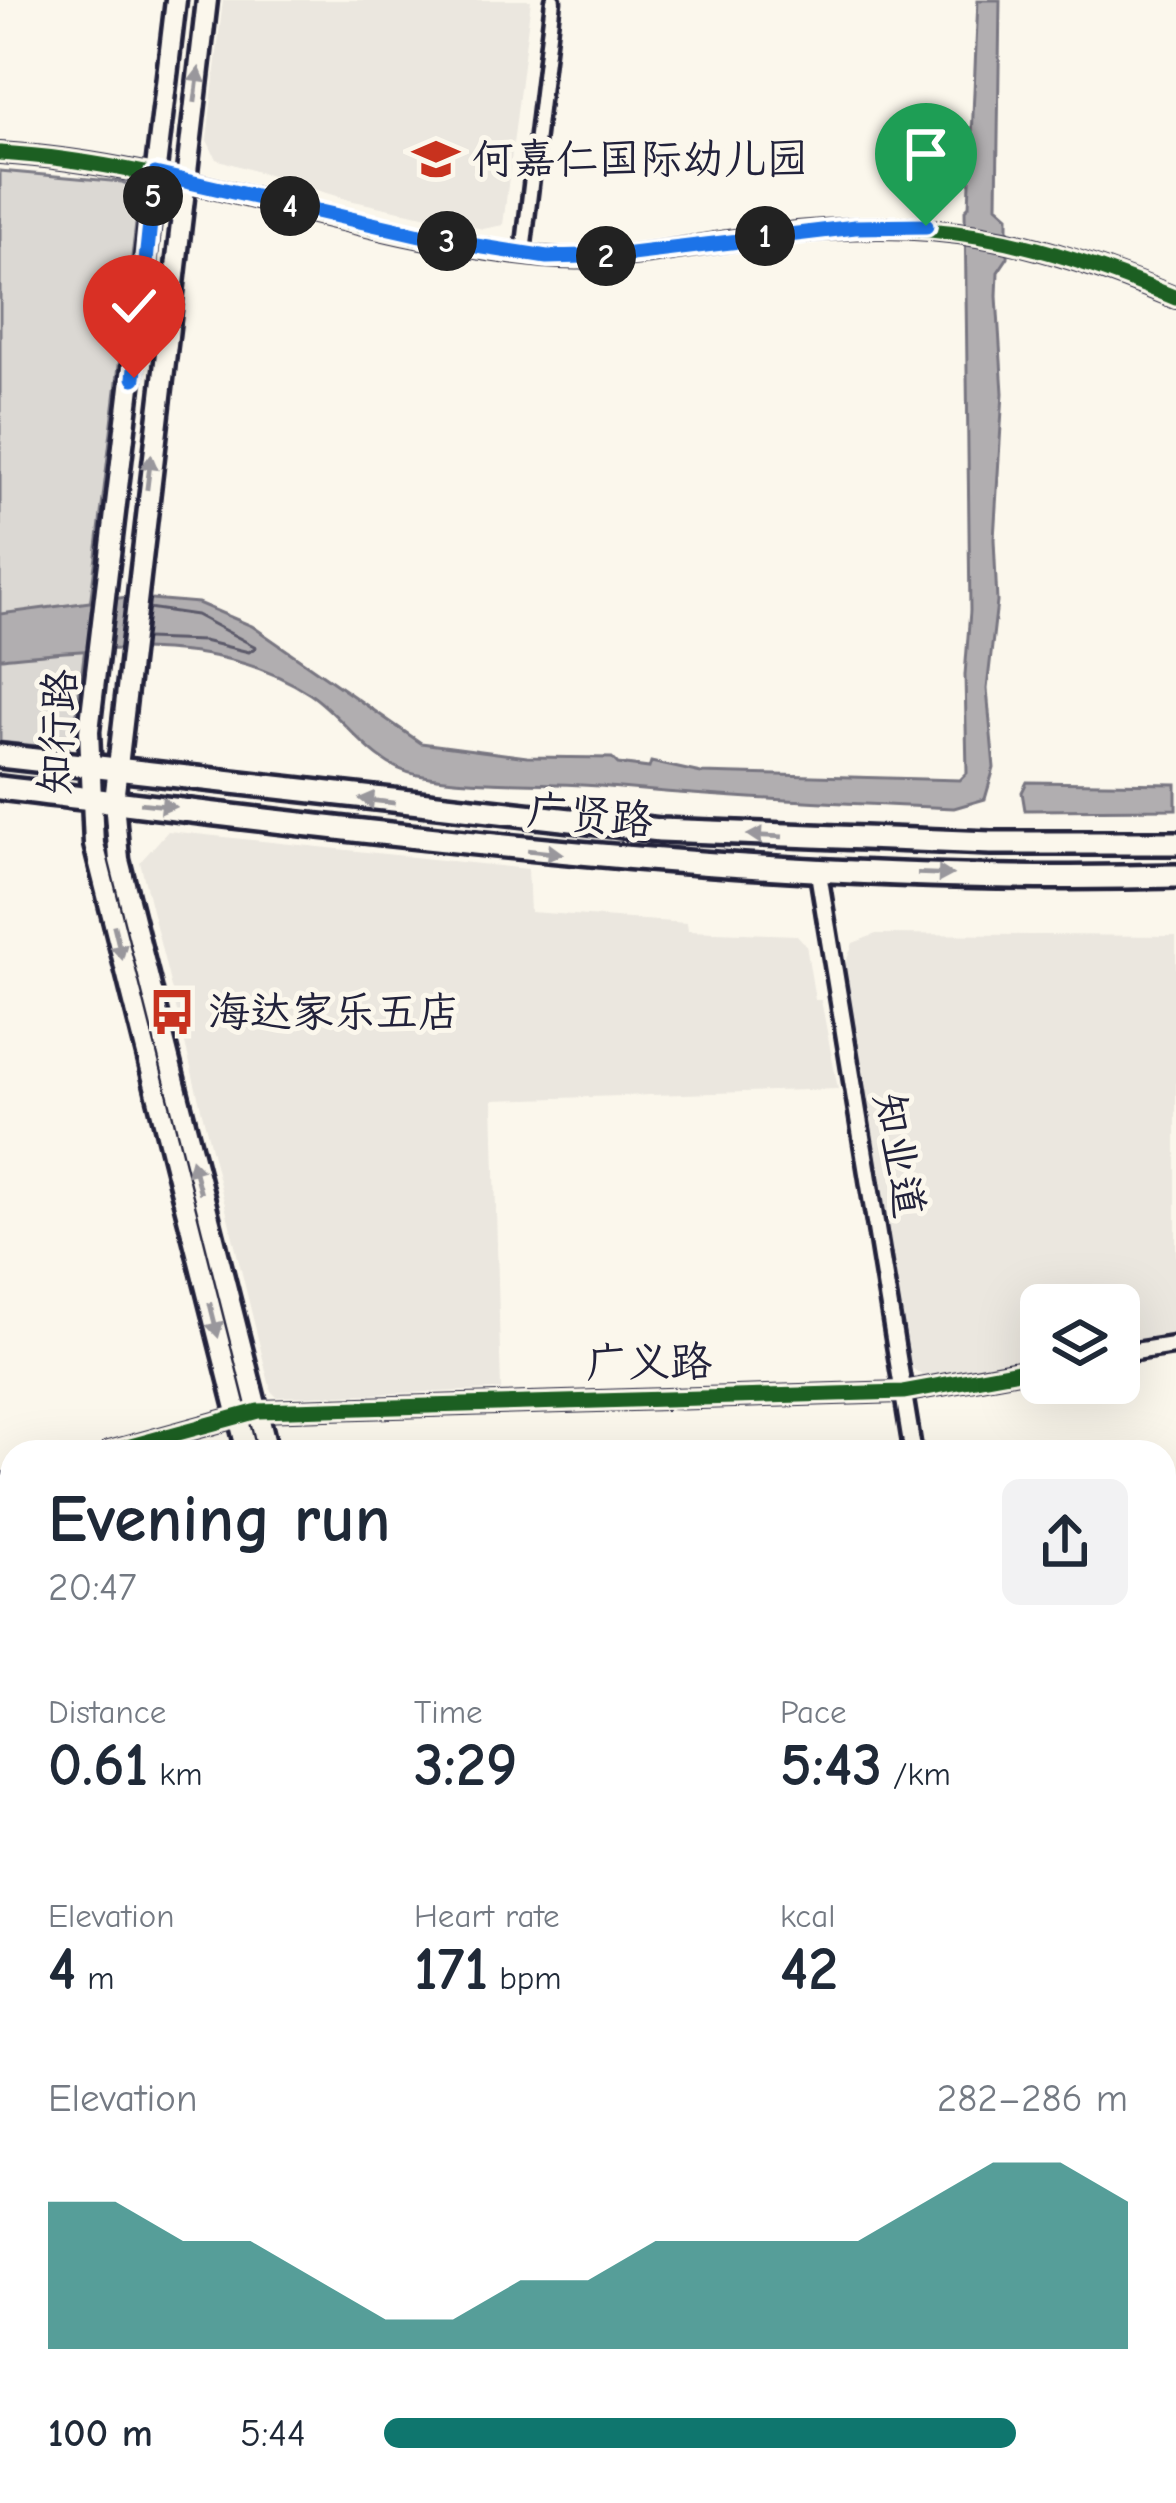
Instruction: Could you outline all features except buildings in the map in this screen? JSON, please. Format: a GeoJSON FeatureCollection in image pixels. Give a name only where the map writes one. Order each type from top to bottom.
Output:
{"type":"FeatureCollection","features":[{"type":"Feature","properties":{"kind":"main road","name":"知行路"},"geometry":{"type":"LineString","coordinates":[[176,0],[97,661],[88,799],[94,844],[248,1413],[262,1440]]}},
{"type":"Feature","properties":{"kind":"main road","name":"知行路"},"geometry":{"type":"LineString","coordinates":[[207,0],[113,801],[119,860],[248,1413],[247,1440]]}},
{"type":"Feature","properties":{"kind":"main road","name":"广贤路"},"geometry":{"type":"LineString","coordinates":[[0,756],[660,830],[991,844],[1176,843]]}},
{"type":"Feature","properties":{"kind":"main road","name":"广贤路"},"geometry":{"type":"LineString","coordinates":[[0,788],[585,856],[818,870],[1176,876]]}},
{"type":"Feature","properties":{"kind":"street"},"geometry":{"type":"LineString","coordinates":[[523,254],[553,0]]}},
{"type":"Feature","properties":{"kind":"street"},"geometry":{"type":"LineString","coordinates":[[0,153],[57,156],[155,174],[523,254],[623,255],[855,227],[953,229],[1086,260],[1176,298]]}},
{"type":"Feature","properties":{"kind":"street","name":"知业道"},"geometry":{"type":"LineString","coordinates":[[818,870],[911,1440]]}},
{"type":"Feature","properties":{"kind":"street"},"geometry":{"type":"LineString","coordinates":[[1140,1351],[1176,1345]]}},
{"type":"Feature","properties":{"kind":"street","name":"广义路"},"geometry":{"type":"LineString","coordinates":[[152,1440],[248,1413],[903,1393],[1020,1371]]}},
{"type":"Feature","properties":{"kind":"shaded area"},"geometry":{"type":"Polygon","coordinates":[[[223,0],[531,0],[503,225],[483,229],[349,200],[216,159],[207,140],[223,0]]]}},
{"type":"Feature","properties":{"kind":"shaded area"},"geometry":{"type":"Polygon","coordinates":[[[0,171],[122,182],[137,188],[139,199],[74,738],[67,749],[0,742],[0,171]]]}},
{"type":"Feature","properties":{"kind":"shaded area"},"geometry":{"type":"Polygon","coordinates":[[[168,831],[528,869],[530,912],[687,923],[688,931],[797,935],[806,945],[815,1000],[821,1000],[838,1089],[493,1100],[501,1390],[277,1397],[271,1391],[140,862],[168,831]]]}},
{"type":"Feature","properties":{"kind":"shaded area"},"geometry":{"type":"Polygon","coordinates":[[[876,934],[1176,936],[1176,1334],[1140,1340],[1140,1284],[1020,1284],[1020,1360],[923,1376],[912,1368],[844,967],[853,943],[876,934]]]}},
{"type":"Feature","properties":{"kind":"water"},"geometry":{"type":"Polygon","coordinates":[[[978,0],[1000,0],[997,206],[1008,216],[1008,257],[998,272],[997,296],[1003,393],[994,539],[997,602],[987,689],[994,768],[985,799],[954,808],[418,775],[386,762],[310,694],[238,662],[199,654],[119,649],[0,658],[0,614],[127,597],[198,603],[252,626],[421,743],[527,757],[612,758],[618,764],[649,768],[651,762],[701,773],[960,780],[967,773],[965,675],[970,611],[965,210],[969,206],[978,0]]]}},
{"type":"Feature","properties":{"kind":"water"},"geometry":{"type":"Polygon","coordinates":[[[1027,782],[1176,784],[1176,809],[1025,810],[1022,792],[1027,782]]]}},
{"type":"Feature","properties":{"kind":"cycle path"},"geometry":{"type":"LineString","coordinates":[[0,153],[137,172],[407,235],[544,257],[629,255],[828,230],[930,230],[1025,246],[1176,298]]}},
{"type":"Feature","properties":{"kind":"cycle path"},"geometry":{"type":"LineString","coordinates":[[153,1440],[258,1411],[903,1392],[1020,1371]]}},
{"type":"Feature","properties":{"kind":"place","name":"何嘉仁国际幼儿园"},"geometry":{"type":"Point","coordinates":[436,159]}},
{"type":"Feature","properties":{"kind":"place","name":"海达家乐五店"},"geometry":{"type":"Point","coordinates":[172,1012]}},
{"type":"Feature","properties":{"kind":"route"},"geometry":{"type":"LineString","coordinates":[[134,378],[155,174],[451,242],[547,257],[623,255],[855,227],[926,226]]}}]}
